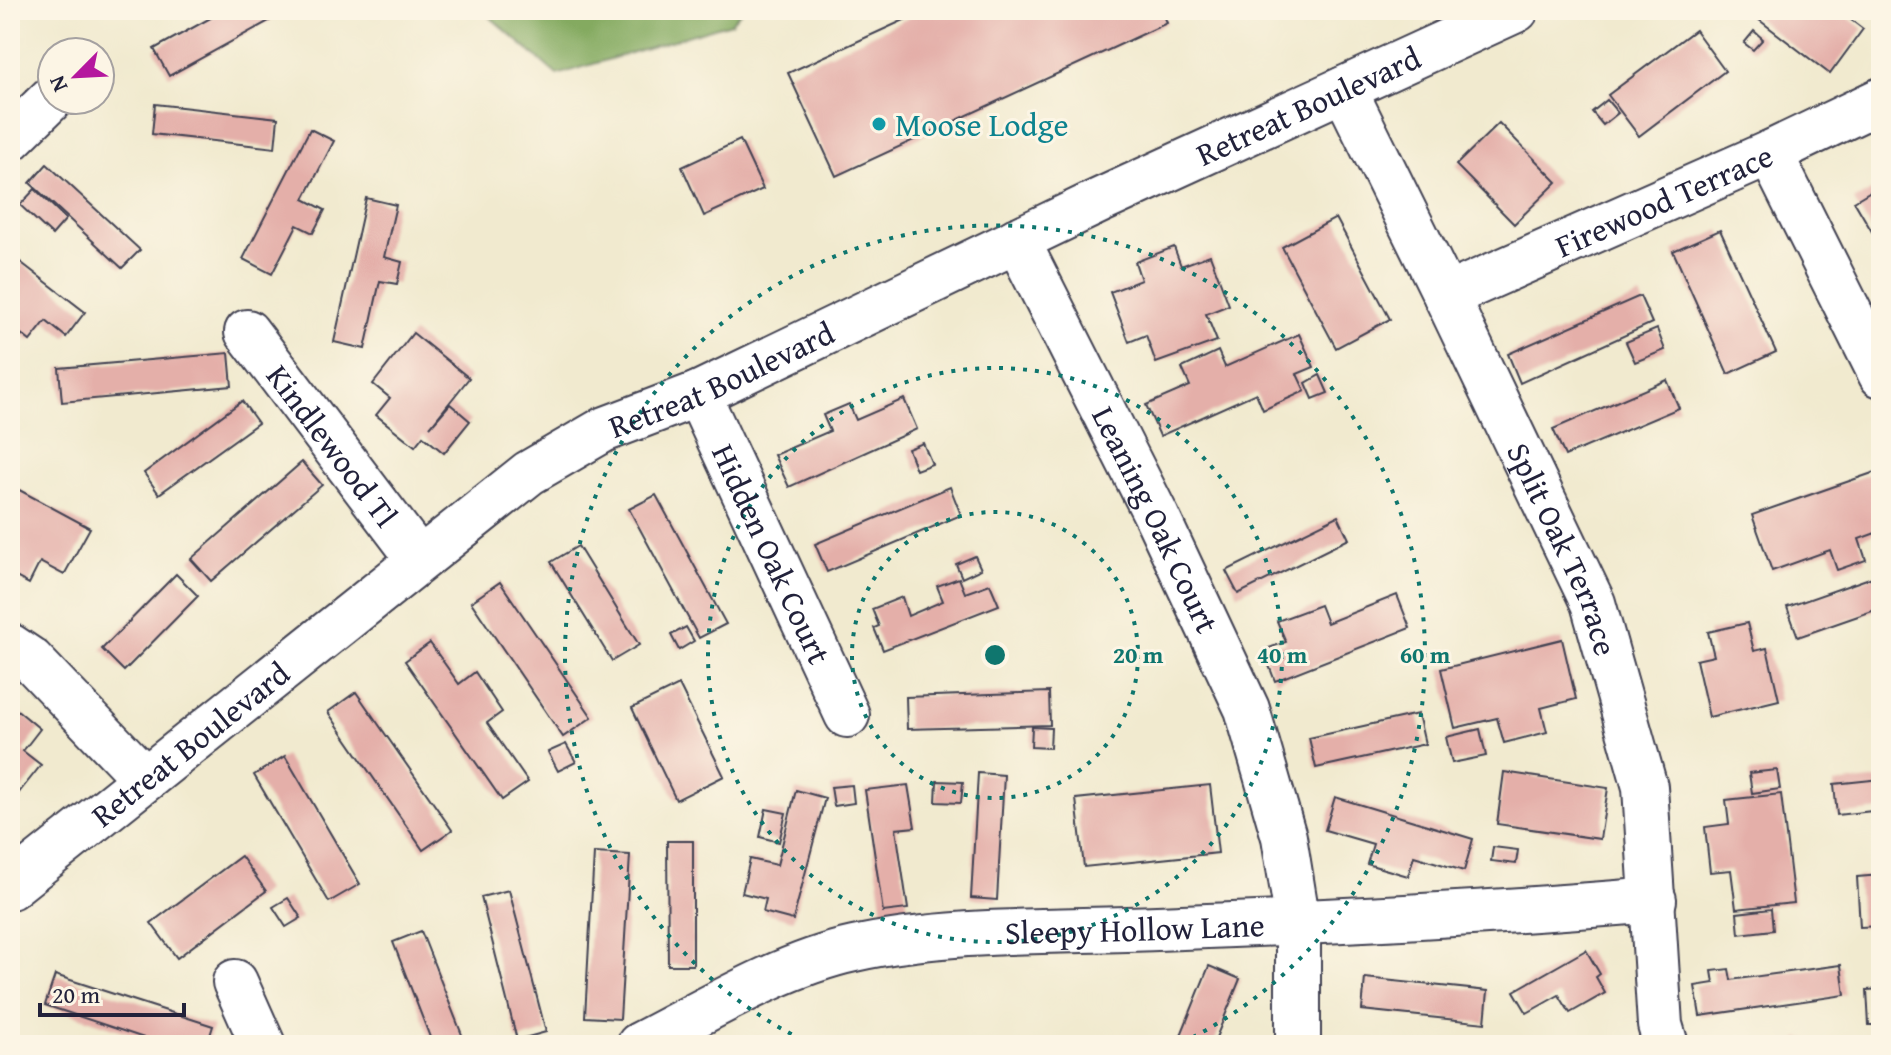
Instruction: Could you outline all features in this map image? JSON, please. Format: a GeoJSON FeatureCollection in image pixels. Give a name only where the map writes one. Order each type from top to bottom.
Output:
{"type":"FeatureCollection","features":[{"type":"Feature","properties":{"kind":"street","name":"Retreat Boulevard"},"geometry":{"type":"LineString","coordinates":[[10,887],[529,473],[603,430],[698,394],[1017,240],[1516,10]]}},
{"type":"Feature","properties":{"kind":"street","name":"Split Oak Terrace"},"geometry":{"type":"LineString","coordinates":[[1344,89],[1593,603],[1645,787],[1660,1025],[1666,1045]]}},
{"type":"Feature","properties":{"kind":"street","name":"Firewood Terrace"},"geometry":{"type":"LineString","coordinates":[[1446,296],[1770,153],[1881,100]]}},
{"type":"Feature","properties":{"kind":"street"},"geometry":{"type":"LineString","coordinates":[[10,139],[36,114]]}},
{"type":"Feature","properties":{"kind":"street"},"geometry":{"type":"LineString","coordinates":[[1770,153],[1881,375]]}},
{"type":"Feature","properties":{"kind":"street","name":"Leaning Oak Court"},"geometry":{"type":"LineString","coordinates":[[1017,240],[1157,517],[1247,709],[1284,837],[1298,923],[1298,1045]]}},
{"type":"Feature","properties":{"kind":"street","name":"Kindlewood Tl"},"geometry":{"type":"LineString","coordinates":[[247,332],[419,559]]}},
{"type":"Feature","properties":{"kind":"street","name":"Hidden Oak Court"},"geometry":{"type":"LineString","coordinates":[[698,394],[847,715]]}},
{"type":"Feature","properties":{"kind":"street"},"geometry":{"type":"LineString","coordinates":[[10,646],[31,660],[145,779]]}},
{"type":"Feature","properties":{"kind":"street","name":"Sleepy Hollow Lane"},"geometry":{"type":"LineString","coordinates":[[639,1045],[792,969],[854,949],[945,936],[1298,923],[1541,910],[1654,900]]}},
{"type":"Feature","properties":{"kind":"street"},"geometry":{"type":"LineString","coordinates":[[235,982],[263,1045]]}},
{"type":"Feature","properties":{"kind":"green space"},"geometry":{"type":"Polygon","coordinates":[[[482,10],[742,10],[731,23],[557,75],[482,10]]]}},
{"type":"Feature","properties":{"kind":"building"},"geometry":{"type":"Polygon","coordinates":[[[225,10],[289,10],[169,76],[154,49],[225,10]]]}},
{"type":"Feature","properties":{"kind":"building","name":"Moose Lodge"},"geometry":{"type":"Polygon","coordinates":[[[926,10],[1162,10],[1167,23],[836,176],[788,73],[926,10]]]}},
{"type":"Feature","properties":{"kind":"building"},"geometry":{"type":"Polygon","coordinates":[[[1753,10],[1838,10],[1863,29],[1830,74],[1750,13],[1753,10]]]}},
{"type":"Feature","properties":{"kind":"building"},"geometry":{"type":"Polygon","coordinates":[[[1695,30],[1725,71],[1639,136],[1608,95],[1695,30]]]}},
{"type":"Feature","properties":{"kind":"building"},"geometry":{"type":"Polygon","coordinates":[[[1754,31],[1763,39],[1753,50],[1744,43],[1754,31]]]}},
{"type":"Feature","properties":{"kind":"building"},"geometry":{"type":"Polygon","coordinates":[[[1607,100],[1618,113],[1603,125],[1592,112],[1607,100]]]}},
{"type":"Feature","properties":{"kind":"building"},"geometry":{"type":"Polygon","coordinates":[[[155,104],[278,118],[275,148],[152,134],[155,104]]]}},
{"type":"Feature","properties":{"kind":"building"},"geometry":{"type":"Polygon","coordinates":[[[1499,123],[1557,182],[1514,224],[1456,165],[1499,123]]]}},
{"type":"Feature","properties":{"kind":"building"},"geometry":{"type":"Polygon","coordinates":[[[310,129],[334,141],[304,199],[325,210],[313,233],[297,225],[272,274],[243,259],[310,129]]]}},
{"type":"Feature","properties":{"kind":"building"},"geometry":{"type":"Polygon","coordinates":[[[740,140],[763,189],[704,216],[682,167],[740,140]]]}},
{"type":"Feature","properties":{"kind":"building"},"geometry":{"type":"Polygon","coordinates":[[[47,164],[140,250],[122,268],[30,183],[47,164]]]}},
{"type":"Feature","properties":{"kind":"building"},"geometry":{"type":"Polygon","coordinates":[[[1881,185],[1881,247],[1854,201],[1881,185]]]}},
{"type":"Feature","properties":{"kind":"building"},"geometry":{"type":"Polygon","coordinates":[[[35,189],[66,219],[52,235],[20,205],[35,189]]]}},
{"type":"Feature","properties":{"kind":"building"},"geometry":{"type":"Polygon","coordinates":[[[366,198],[396,205],[384,257],[402,262],[397,284],[380,281],[365,349],[334,342],[366,198]]]}},
{"type":"Feature","properties":{"kind":"building"},"geometry":{"type":"Polygon","coordinates":[[[1336,218],[1390,319],[1336,348],[1282,247],[1336,218]]]}},
{"type":"Feature","properties":{"kind":"building"},"geometry":{"type":"Polygon","coordinates":[[[1720,230],[1776,352],[1728,374],[1673,251],[1720,230]]]}},
{"type":"Feature","properties":{"kind":"building"},"geometry":{"type":"Polygon","coordinates":[[[1174,247],[1181,266],[1210,255],[1229,305],[1206,314],[1217,341],[1156,363],[1146,335],[1129,342],[1110,292],[1141,280],[1135,262],[1174,247]]]}},
{"type":"Feature","properties":{"kind":"building"},"geometry":{"type":"Polygon","coordinates":[[[10,254],[85,312],[66,337],[46,321],[30,341],[10,325],[10,254]]]}},
{"type":"Feature","properties":{"kind":"building"},"geometry":{"type":"Polygon","coordinates":[[[1640,296],[1652,323],[1520,383],[1508,354],[1640,296]]]}},
{"type":"Feature","properties":{"kind":"building"},"geometry":{"type":"Polygon","coordinates":[[[1657,329],[1665,350],[1635,362],[1626,342],[1657,329]]]}},
{"type":"Feature","properties":{"kind":"building"},"geometry":{"type":"Polygon","coordinates":[[[413,333],[469,378],[430,427],[450,404],[470,421],[444,453],[423,436],[415,446],[376,415],[390,398],[373,384],[413,333]]]}},
{"type":"Feature","properties":{"kind":"building"},"geometry":{"type":"Polygon","coordinates":[[[1299,334],[1314,367],[1297,374],[1305,391],[1263,410],[1256,393],[1160,436],[1146,405],[1190,386],[1182,368],[1218,351],[1225,367],[1299,334]]]}},
{"type":"Feature","properties":{"kind":"building"},"geometry":{"type":"Polygon","coordinates":[[[229,353],[232,386],[62,402],[59,368],[229,353]]]}},
{"type":"Feature","properties":{"kind":"building"},"geometry":{"type":"Polygon","coordinates":[[[1320,375],[1328,393],[1313,399],[1306,383],[1320,375]]]}},
{"type":"Feature","properties":{"kind":"building"},"geometry":{"type":"Polygon","coordinates":[[[1667,380],[1679,408],[1565,456],[1553,429],[1667,380]]]}},
{"type":"Feature","properties":{"kind":"building"},"geometry":{"type":"Polygon","coordinates":[[[904,399],[917,429],[789,487],[774,455],[830,431],[823,415],[849,404],[856,420],[904,399]]]}},
{"type":"Feature","properties":{"kind":"building"},"geometry":{"type":"Polygon","coordinates":[[[242,401],[258,423],[159,494],[144,473],[242,401]]]}},
{"type":"Feature","properties":{"kind":"building"},"geometry":{"type":"Polygon","coordinates":[[[923,443],[932,464],[916,470],[908,449],[923,443]]]}},
{"type":"Feature","properties":{"kind":"building"},"geometry":{"type":"Polygon","coordinates":[[[302,462],[322,485],[211,581],[191,559],[302,462]]]}},
{"type":"Feature","properties":{"kind":"building"},"geometry":{"type":"Polygon","coordinates":[[[1881,470],[1881,531],[1859,539],[1866,560],[1837,570],[1830,550],[1772,571],[1752,515],[1881,470]]]}},
{"type":"Feature","properties":{"kind":"building"},"geometry":{"type":"Polygon","coordinates":[[[10,485],[90,528],[64,575],[40,562],[29,584],[10,574],[10,485]]]}},
{"type":"Feature","properties":{"kind":"building"},"geometry":{"type":"Polygon","coordinates":[[[950,487],[961,515],[827,572],[815,544],[950,487]]]}},
{"type":"Feature","properties":{"kind":"building"},"geometry":{"type":"Polygon","coordinates":[[[656,495],[726,624],[699,638],[629,509],[656,495]]]}},
{"type":"Feature","properties":{"kind":"building"},"geometry":{"type":"Polygon","coordinates":[[[1338,516],[1349,539],[1238,594],[1226,571],[1338,516]]]}},
{"type":"Feature","properties":{"kind":"building"},"geometry":{"type":"Polygon","coordinates":[[[578,546],[639,645],[612,661],[551,562],[578,546]]]}},
{"type":"Feature","properties":{"kind":"building"},"geometry":{"type":"Polygon","coordinates":[[[975,556],[981,569],[962,578],[956,564],[975,556]]]}},
{"type":"Feature","properties":{"kind":"building"},"geometry":{"type":"Polygon","coordinates":[[[176,574],[198,596],[124,671],[102,649],[176,574]]]}},
{"type":"Feature","properties":{"kind":"building"},"geometry":{"type":"Polygon","coordinates":[[[1881,574],[1881,608],[1798,637],[1787,607],[1881,574]]]}},
{"type":"Feature","properties":{"kind":"building"},"geometry":{"type":"Polygon","coordinates":[[[959,578],[965,593],[990,584],[999,605],[883,650],[874,628],[879,626],[872,609],[902,597],[908,616],[943,601],[937,586],[959,578]]]}},
{"type":"Feature","properties":{"kind":"building"},"geometry":{"type":"Polygon","coordinates":[[[500,582],[592,717],[563,737],[471,602],[500,582]]]}},
{"type":"Feature","properties":{"kind":"building"},"geometry":{"type":"Polygon","coordinates":[[[1397,595],[1410,628],[1275,681],[1263,650],[1286,642],[1277,621],[1320,605],[1327,623],[1397,595]]]}},
{"type":"Feature","properties":{"kind":"building"},"geometry":{"type":"Polygon","coordinates":[[[1747,623],[1754,651],[1767,648],[1779,700],[1709,717],[1696,660],[1714,656],[1708,632],[1747,623]]]}},
{"type":"Feature","properties":{"kind":"building"},"geometry":{"type":"Polygon","coordinates":[[[686,627],[694,641],[679,650],[671,635],[686,627]]]}},
{"type":"Feature","properties":{"kind":"building"},"geometry":{"type":"Polygon","coordinates":[[[1562,639],[1576,699],[1541,708],[1547,732],[1504,743],[1497,718],[1455,728],[1441,669],[1562,639]]]}},
{"type":"Feature","properties":{"kind":"building"},"geometry":{"type":"Polygon","coordinates":[[[430,643],[459,684],[475,672],[502,712],[487,723],[528,782],[502,800],[405,661],[430,643]]]}},
{"type":"Feature","properties":{"kind":"building"},"geometry":{"type":"Polygon","coordinates":[[[679,685],[724,776],[676,800],[632,708],[679,685]]]}},
{"type":"Feature","properties":{"kind":"building"},"geometry":{"type":"Polygon","coordinates":[[[356,692],[452,830],[423,850],[328,712],[356,692]]]}},
{"type":"Feature","properties":{"kind":"building"},"geometry":{"type":"Polygon","coordinates":[[[1049,692],[1050,725],[907,729],[906,697],[1049,692]]]}},
{"type":"Feature","properties":{"kind":"building"},"geometry":{"type":"Polygon","coordinates":[[[10,704],[40,729],[23,751],[41,765],[10,804],[10,704]]]}},
{"type":"Feature","properties":{"kind":"building"},"geometry":{"type":"Polygon","coordinates":[[[1418,714],[1425,744],[1316,768],[1309,738],[1418,714]]]}},
{"type":"Feature","properties":{"kind":"building"},"geometry":{"type":"Polygon","coordinates":[[[1032,727],[1051,728],[1050,748],[1031,747],[1032,727]]]}},
{"type":"Feature","properties":{"kind":"building"},"geometry":{"type":"Polygon","coordinates":[[[1480,729],[1486,756],[1452,763],[1446,737],[1480,729]]]}},
{"type":"Feature","properties":{"kind":"building"},"geometry":{"type":"Polygon","coordinates":[[[566,744],[576,762],[558,771],[548,752],[566,744]]]}},
{"type":"Feature","properties":{"kind":"building"},"geometry":{"type":"Polygon","coordinates":[[[285,756],[360,884],[329,902],[254,775],[285,756]]]}},
{"type":"Feature","properties":{"kind":"building"},"geometry":{"type":"Polygon","coordinates":[[[1777,770],[1780,789],[1752,793],[1749,773],[1777,770]]]}},
{"type":"Feature","properties":{"kind":"building"},"geometry":{"type":"Polygon","coordinates":[[[1504,772],[1608,788],[1600,839],[1497,824],[1504,772]]]}},
{"type":"Feature","properties":{"kind":"building"},"geometry":{"type":"Polygon","coordinates":[[[978,773],[1004,775],[997,900],[971,898],[978,773]]]}},
{"type":"Feature","properties":{"kind":"building"},"geometry":{"type":"Polygon","coordinates":[[[1881,779],[1881,810],[1837,815],[1834,784],[1881,779]]]}},
{"type":"Feature","properties":{"kind":"building"},"geometry":{"type":"Polygon","coordinates":[[[937,781],[963,782],[961,803],[936,802],[937,781]]]}},
{"type":"Feature","properties":{"kind":"building"},"geometry":{"type":"Polygon","coordinates":[[[852,785],[854,803],[834,806],[831,787],[852,785]]]}},
{"type":"Feature","properties":{"kind":"building"},"geometry":{"type":"Polygon","coordinates":[[[908,785],[915,827],[896,829],[908,909],[883,912],[865,790],[908,785]]]}},
{"type":"Feature","properties":{"kind":"building"},"geometry":{"type":"Polygon","coordinates":[[[1210,785],[1218,853],[1084,867],[1076,799],[1210,785]]]}},
{"type":"Feature","properties":{"kind":"building"},"geometry":{"type":"Polygon","coordinates":[[[796,790],[825,798],[793,920],[763,912],[766,899],[742,893],[750,859],[777,865],[796,790]]]}},
{"type":"Feature","properties":{"kind":"building"},"geometry":{"type":"Polygon","coordinates":[[[1781,794],[1794,903],[1736,909],[1731,870],[1710,872],[1705,827],[1729,824],[1726,800],[1781,794]]]}},
{"type":"Feature","properties":{"kind":"building"},"geometry":{"type":"Polygon","coordinates":[[[1335,797],[1473,839],[1464,871],[1414,856],[1408,876],[1367,864],[1373,844],[1325,830],[1335,797]]]}},
{"type":"Feature","properties":{"kind":"building"},"geometry":{"type":"Polygon","coordinates":[[[766,809],[786,813],[779,842],[760,837],[766,809]]]}},
{"type":"Feature","properties":{"kind":"building"},"geometry":{"type":"Polygon","coordinates":[[[667,841],[693,841],[693,965],[668,965],[667,841]]]}},
{"type":"Feature","properties":{"kind":"building"},"geometry":{"type":"Polygon","coordinates":[[[1493,847],[1518,850],[1516,864],[1491,861],[1493,847]]]}},
{"type":"Feature","properties":{"kind":"building"},"geometry":{"type":"Polygon","coordinates":[[[594,853],[630,855],[620,1019],[585,1017],[594,853]]]}},
{"type":"Feature","properties":{"kind":"building"},"geometry":{"type":"Polygon","coordinates":[[[1881,854],[1881,871],[1874,871],[1872,855],[1881,854]]]}},
{"type":"Feature","properties":{"kind":"building"},"geometry":{"type":"Polygon","coordinates":[[[241,856],[266,891],[177,958],[151,923],[241,856]]]}},
{"type":"Feature","properties":{"kind":"building"},"geometry":{"type":"Polygon","coordinates":[[[1881,875],[1881,926],[1860,927],[1857,877],[1881,875]]]}},
{"type":"Feature","properties":{"kind":"building"},"geometry":{"type":"Polygon","coordinates":[[[509,890],[546,1032],[517,1040],[481,897],[509,890]]]}},
{"type":"Feature","properties":{"kind":"building"},"geometry":{"type":"Polygon","coordinates":[[[288,898],[301,918],[286,927],[273,907],[288,898]]]}},
{"type":"Feature","properties":{"kind":"building"},"geometry":{"type":"Polygon","coordinates":[[[1771,909],[1773,930],[1739,934],[1737,913],[1771,909]]]}},
{"type":"Feature","properties":{"kind":"building"},"geometry":{"type":"Polygon","coordinates":[[[421,931],[466,1045],[433,1045],[393,942],[421,931]]]}},
{"type":"Feature","properties":{"kind":"building"},"geometry":{"type":"Polygon","coordinates":[[[1586,950],[1600,974],[1596,977],[1605,993],[1570,1013],[1559,995],[1527,1013],[1514,991],[1586,950]]]}},
{"type":"Feature","properties":{"kind":"building"},"geometry":{"type":"Polygon","coordinates":[[[1841,965],[1845,995],[1700,1016],[1695,986],[1714,983],[1712,971],[1729,969],[1731,980],[1841,965]]]}},
{"type":"Feature","properties":{"kind":"building"},"geometry":{"type":"Polygon","coordinates":[[[1209,966],[1240,979],[1213,1045],[1177,1045],[1209,966]]]}},
{"type":"Feature","properties":{"kind":"building"},"geometry":{"type":"Polygon","coordinates":[[[55,975],[213,1026],[207,1045],[165,1045],[45,1005],[55,975]]]}},
{"type":"Feature","properties":{"kind":"building"},"geometry":{"type":"Polygon","coordinates":[[[1365,978],[1488,991],[1485,1023],[1362,1010],[1365,978]]]}},
{"type":"Feature","properties":{"kind":"building"},"geometry":{"type":"Polygon","coordinates":[[[1881,989],[1881,1025],[1869,1025],[1867,990],[1881,989]]]}},
{"type":"Feature","properties":{"kind":"building"},"geometry":{"type":"Polygon","coordinates":[[[1799,1037],[1821,1044],[1821,1045],[1797,1045],[1799,1037]]]}},
{"type":"Feature","properties":{"kind":"place","name":"Moose Lodge"},"geometry":{"type":"Point","coordinates":[879,124]}}]}
